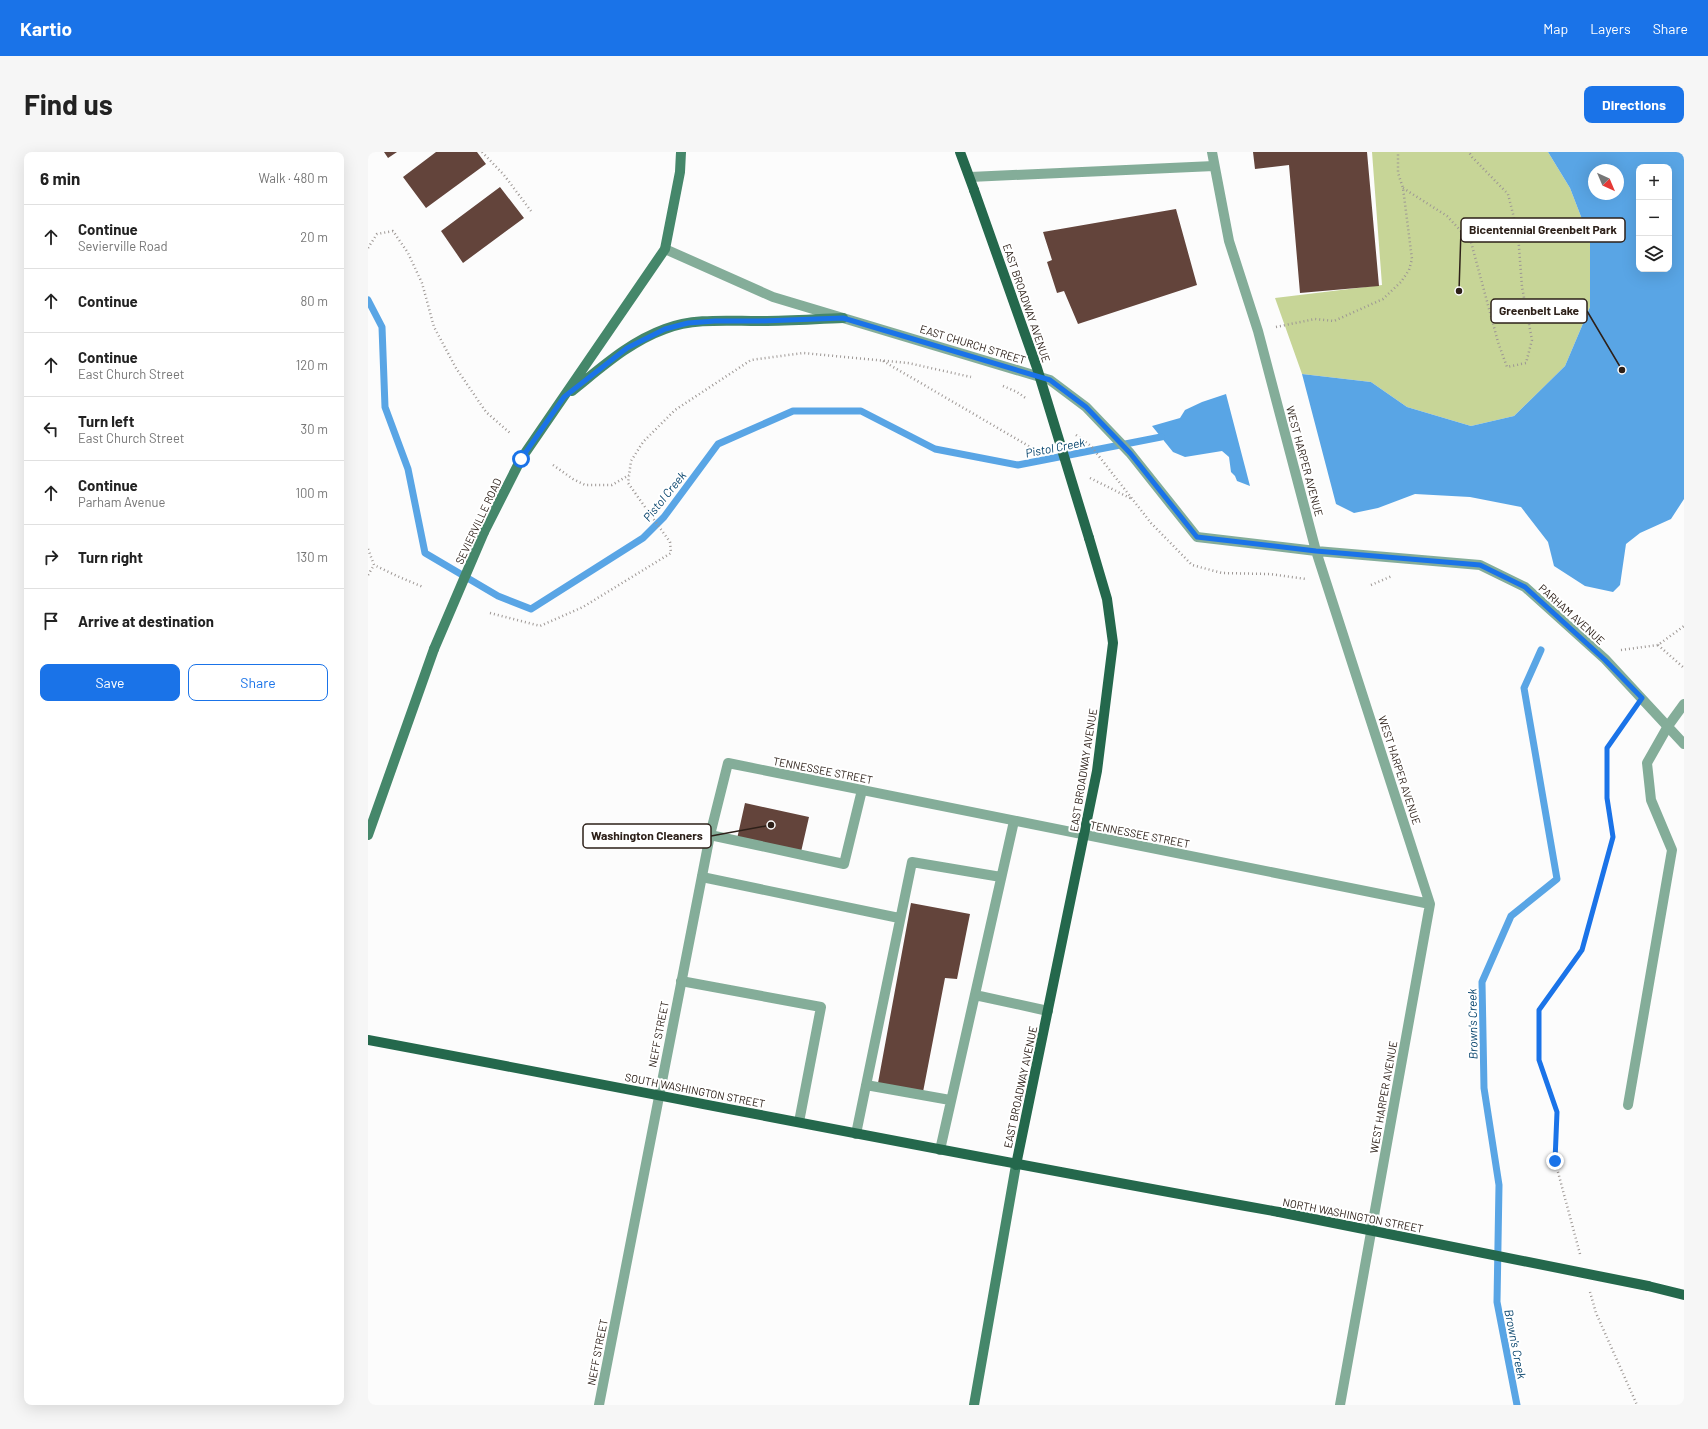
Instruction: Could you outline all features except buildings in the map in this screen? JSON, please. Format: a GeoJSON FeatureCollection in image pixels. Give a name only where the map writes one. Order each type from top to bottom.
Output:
{"type":"FeatureCollection","features":[{"type":"Feature","properties":{"kind":"main road","name":"EAST BROADWAY AVENUE"},"geometry":{"type":"LineString","coordinates":[[960,152],[1037,368],[1107,599],[1113,643],[1097,771],[1016,1165]]}},
{"type":"Feature","properties":{"kind":"main road","name":"SOUTH WASHINGTON STREET"},"geometry":{"type":"LineString","coordinates":[[368,1040],[1016,1165]]}},
{"type":"Feature","properties":{"kind":"main road","name":"NORTH WASHINGTON STREET"},"geometry":{"type":"LineString","coordinates":[[1016,1165],[1280,1212],[1648,1286],[1684,1295]]}},
{"type":"Feature","properties":{"kind":"street","name":"SEVIERVILLE ROAD"},"geometry":{"type":"LineString","coordinates":[[368,835],[434,649],[484,532],[521,459],[665,249],[680,172],[681,152]]}},
{"type":"Feature","properties":{"kind":"street","name":"WEST HARPER AVENUE"},"geometry":{"type":"LineString","coordinates":[[1212,152],[1229,240],[1258,331],[1316,551],[1430,904],[1340,1405]]}},
{"type":"Feature","properties":{"kind":"street"},"geometry":{"type":"LineString","coordinates":[[970,177],[1214,166]]}},
{"type":"Feature","properties":{"kind":"street","name":"EAST CHURCH STREET"},"geometry":{"type":"LineString","coordinates":[[665,249],[774,297],[1050,380],[1086,407],[1130,453],[1197,537],[1316,551]]}},
{"type":"Feature","properties":{"kind":"street"},"geometry":{"type":"LineString","coordinates":[[564,397],[627,348],[665,329],[688,323],[715,321],[843,318]]}},
{"type":"Feature","properties":{"kind":"street","name":"PARHAM AVENUE"},"geometry":{"type":"LineString","coordinates":[[1316,551],[1480,565],[1525,587],[1605,660],[1684,744]]}},
{"type":"Feature","properties":{"kind":"street"},"geometry":{"type":"LineString","coordinates":[[1628,1105],[1672,850],[1651,800],[1647,763],[1668,726],[1684,704]]}},
{"type":"Feature","properties":{"kind":"street","name":"TENNESSEE STREET"},"geometry":{"type":"LineString","coordinates":[[728,763],[1430,904]]}},
{"type":"Feature","properties":{"kind":"street","name":"NEFF STREET"},"geometry":{"type":"LineString","coordinates":[[599,1405],[710,835],[728,763]]}},
{"type":"Feature","properties":{"kind":"street"},"geometry":{"type":"LineString","coordinates":[[710,835],[844,864],[862,790]]}},
{"type":"Feature","properties":{"kind":"street"},"geometry":{"type":"LineString","coordinates":[[940,1150],[950,1100],[1014,821]]}},
{"type":"Feature","properties":{"kind":"street"},"geometry":{"type":"LineString","coordinates":[[856,1134],[899,918],[912,862],[1001,877]]}},
{"type":"Feature","properties":{"kind":"street"},"geometry":{"type":"LineString","coordinates":[[702,877],[899,918]]}},
{"type":"Feature","properties":{"kind":"street"},"geometry":{"type":"LineString","coordinates":[[681,980],[820,1007],[799,1122]]}},
{"type":"Feature","properties":{"kind":"street"},"geometry":{"type":"LineString","coordinates":[[974,995],[1048,1011]]}},
{"type":"Feature","properties":{"kind":"street"},"geometry":{"type":"LineString","coordinates":[[866,1085],[950,1100]]}},
{"type":"Feature","properties":{"kind":"street","name":"EAST BROADWAY AVENUE"},"geometry":{"type":"LineString","coordinates":[[974,1405],[1016,1165]]}},
{"type":"Feature","properties":{"kind":"path"},"geometry":{"type":"LineString","coordinates":[[482,152],[504,175],[531,212]]}},
{"type":"Feature","properties":{"kind":"path"},"geometry":{"type":"LineString","coordinates":[[1258,331],[1315,319],[1334,321],[1383,299],[1401,282],[1409,270],[1412,259],[1403,188],[1398,173],[1398,152]]}},
{"type":"Feature","properties":{"kind":"path"},"geometry":{"type":"LineString","coordinates":[[1403,188],[1447,216],[1471,242],[1498,342],[1507,367],[1526,363],[1532,340],[1522,287],[1518,234],[1508,194],[1472,157],[1469,152]]}},
{"type":"Feature","properties":{"kind":"path"},"geometry":{"type":"LineString","coordinates":[[368,248],[377,234],[393,231],[408,253],[422,283],[434,327],[456,368],[486,412],[510,433]]}},
{"type":"Feature","properties":{"kind":"path"},"geometry":{"type":"LineString","coordinates":[[490,613],[540,626],[583,607],[671,553],[670,542],[628,483],[631,461],[643,442],[674,410],[751,360],[804,353],[908,363],[976,378]]}},
{"type":"Feature","properties":{"kind":"path"},"geometry":{"type":"LineString","coordinates":[[882,360],[1008,435],[1047,456]]}},
{"type":"Feature","properties":{"kind":"path"},"geometry":{"type":"LineString","coordinates":[[998,384],[1017,392],[1029,401]]}},
{"type":"Feature","properties":{"kind":"path"},"geometry":{"type":"LineString","coordinates":[[1072,432],[1091,446],[1151,523],[1192,565],[1222,573],[1285,576],[1327,582]]}},
{"type":"Feature","properties":{"kind":"path"},"geometry":{"type":"LineString","coordinates":[[553,465],[573,479],[585,485],[612,485],[629,475]]}},
{"type":"Feature","properties":{"kind":"path"},"geometry":{"type":"LineString","coordinates":[[1086,476],[1132,499]]}},
{"type":"Feature","properties":{"kind":"path"},"geometry":{"type":"LineString","coordinates":[[368,549],[374,564],[422,587]]}},
{"type":"Feature","properties":{"kind":"path"},"geometry":{"type":"LineString","coordinates":[[368,575],[374,564]]}},
{"type":"Feature","properties":{"kind":"path"},"geometry":{"type":"LineString","coordinates":[[1371,585],[1393,576]]}},
{"type":"Feature","properties":{"kind":"path"},"geometry":{"type":"LineString","coordinates":[[1605,660],[1617,650],[1658,645],[1684,626]]}},
{"type":"Feature","properties":{"kind":"path"},"geometry":{"type":"LineString","coordinates":[[1658,645],[1684,668]]}},
{"type":"Feature","properties":{"kind":"path"},"geometry":{"type":"LineString","coordinates":[[1580,1255],[1555,1161],[1557,1112],[1539,1060],[1539,1010],[1582,950],[1613,837],[1607,798],[1607,748],[1642,698]]}},
{"type":"Feature","properties":{"kind":"path"},"geometry":{"type":"LineString","coordinates":[[1590,1291],[1596,1313],[1637,1405]]}},
{"type":"Feature","properties":{"kind":"green space"},"geometry":{"type":"Polygon","coordinates":[[[1372,152],[1548,152],[1570,188],[1590,240],[1590,307],[1565,366],[1514,416],[1471,426],[1407,407],[1371,382],[1302,374],[1275,298],[1382,285],[1372,152]]]}},
{"type":"Feature","properties":{"kind":"water"},"geometry":{"type":"Polygon","coordinates":[[[1548,152],[1684,152],[1684,499],[1671,519],[1640,533],[1626,544],[1620,585],[1613,592],[1585,586],[1554,566],[1548,542],[1521,507],[1470,497],[1415,494],[1378,508],[1354,513],[1336,504],[1302,374],[1371,382],[1407,407],[1471,426],[1514,416],[1565,366],[1590,307],[1590,240],[1570,188],[1548,152]]]}},
{"type":"Feature","properties":{"kind":"water"},"geometry":{"type":"Polygon","coordinates":[[[1226,394],[1250,486],[1237,481],[1231,472],[1229,457],[1222,451],[1185,457],[1173,452],[1152,426],[1180,418],[1185,410],[1202,402],[1226,394]]]}},
{"type":"Feature","properties":{"kind":"waterway","name":"Pistol Creek"},"geometry":{"type":"LineString","coordinates":[[368,300],[382,327],[385,407],[408,469],[425,553],[498,596],[531,609],[643,538],[664,517],[718,444],[793,411],[861,411],[935,449],[1018,465],[1161,437]]}},
{"type":"Feature","properties":{"kind":"waterway","name":"Brown's Creek"},"geometry":{"type":"LineString","coordinates":[[1517,1405],[1497,1302],[1499,1185],[1484,1088],[1482,982],[1511,916],[1557,879],[1524,688],[1541,650]]}},
{"type":"Feature","properties":{"kind":"place","name":"Bicentennial Greenbelt Park"},"geometry":{"type":"Point","coordinates":[1459,291]}},
{"type":"Feature","properties":{"kind":"place","name":"Greenbelt Lake"},"geometry":{"type":"Point","coordinates":[1622,370]}},
{"type":"Feature","properties":{"kind":"place","name":"Washington Cleaners"},"geometry":{"type":"Point","coordinates":[771,825]}},
{"type":"Feature","properties":{"kind":"route"},"geometry":{"type":"LineString","coordinates":[[521,459],[564,397],[627,348],[665,329],[688,323],[715,321],[843,318],[1050,380],[1086,407],[1130,453],[1197,537],[1316,551],[1480,565],[1525,587],[1605,660],[1642,698],[1607,748],[1607,798],[1613,837],[1582,950],[1539,1010],[1539,1060],[1557,1112],[1555,1161]]}}]}
